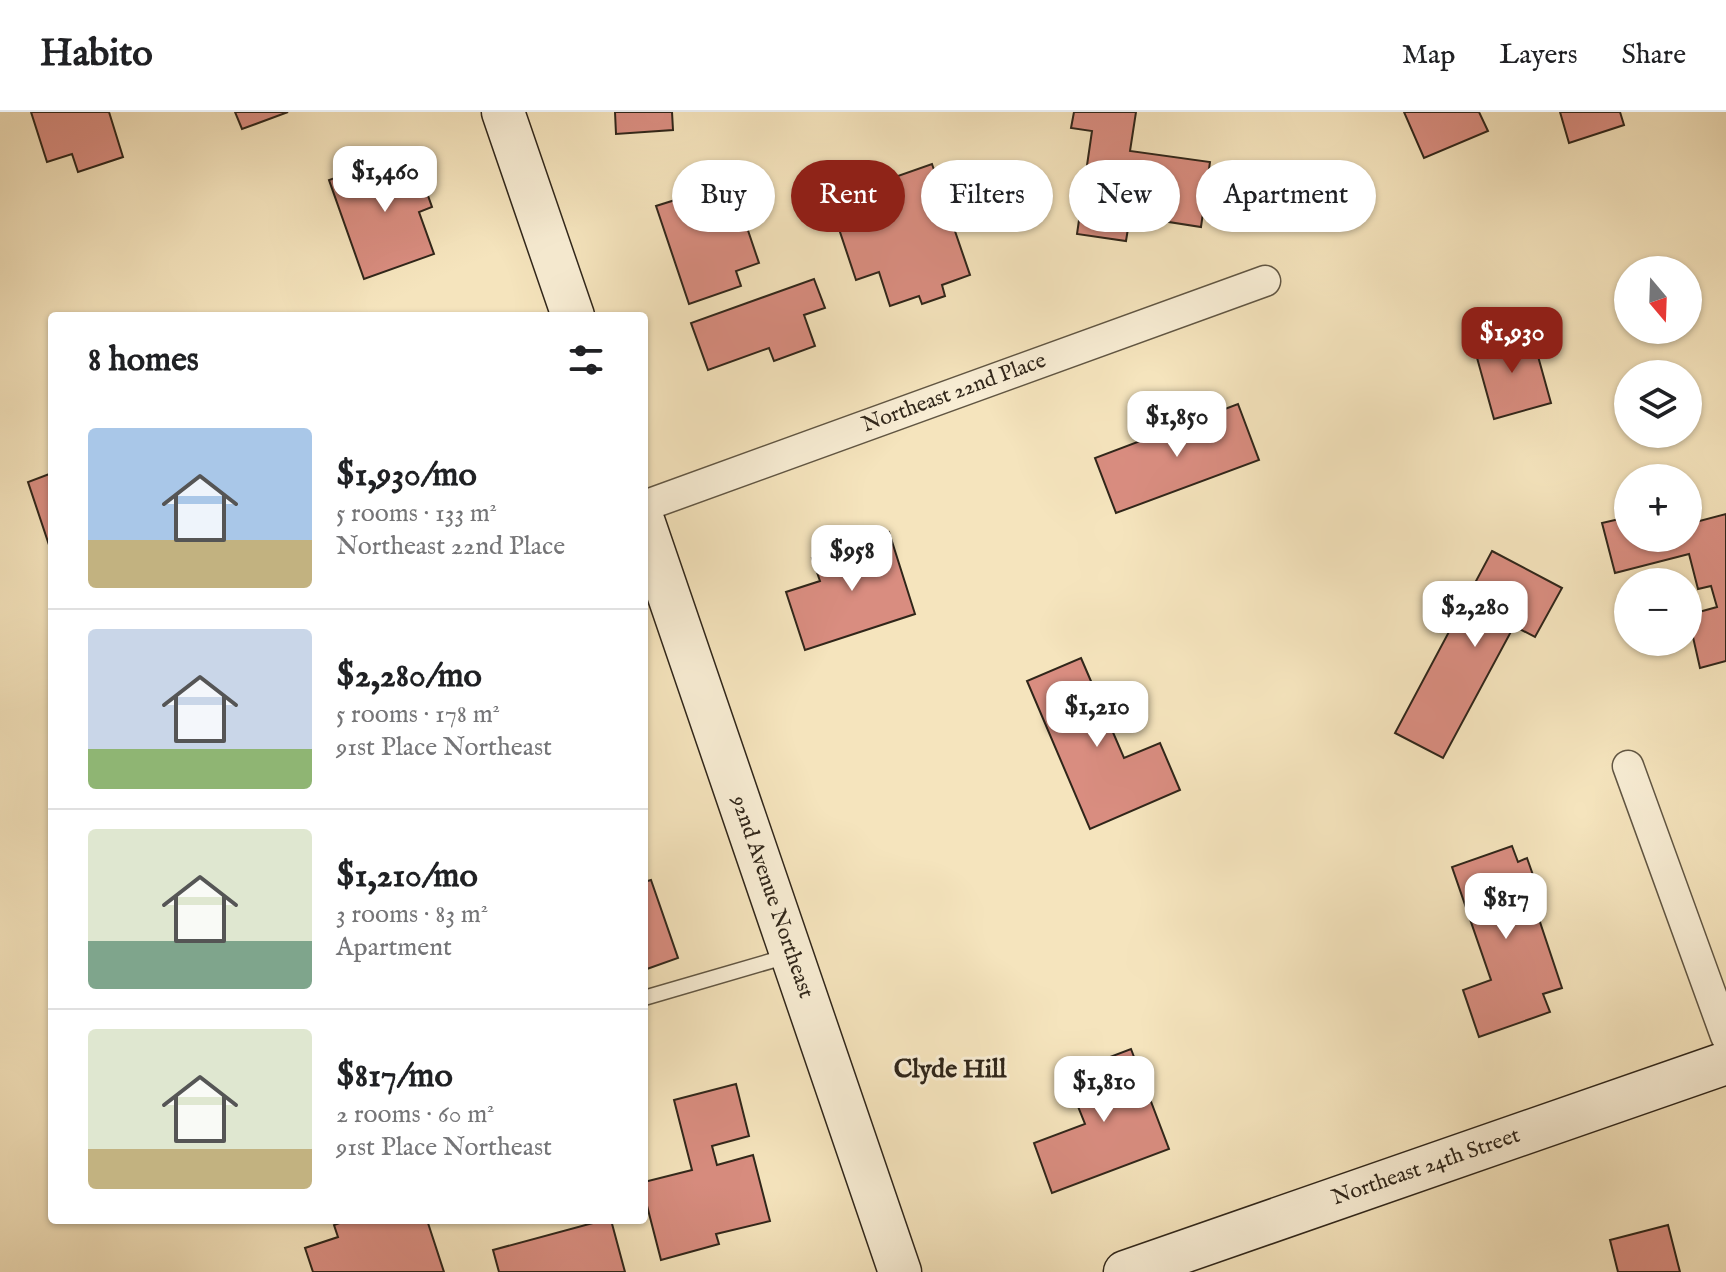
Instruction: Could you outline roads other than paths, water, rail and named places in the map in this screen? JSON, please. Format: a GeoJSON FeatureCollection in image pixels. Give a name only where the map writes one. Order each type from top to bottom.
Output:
{"type":"FeatureCollection","features":[{"type":"Feature","properties":{"kind":"main road"},"geometry":{"type":"LineString","coordinates":[[503,112],[572,312]]}},
{"type":"Feature","properties":{"kind":"main road","name":"92nd Avenue Northeast"},"geometry":{"type":"LineString","coordinates":[[648,535],[900,1272]]}},
{"type":"Feature","properties":{"kind":"main road","name":"Northeast 24th Street"},"geometry":{"type":"LineString","coordinates":[[1125,1272],[1726,1063]]}},
{"type":"Feature","properties":{"kind":"street","name":"Northeast 22nd Place"},"geometry":{"type":"LineString","coordinates":[[648,505],[1265,281]]}},
{"type":"Feature","properties":{"kind":"street"},"geometry":{"type":"LineString","coordinates":[[1628,766],[1726,1036]]}},
{"type":"Feature","properties":{"kind":"lane"},"geometry":{"type":"LineString","coordinates":[[648,997],[792,955]]}},
{"type":"Feature","properties":{"kind":"district","name":"Clyde Hill"},"geometry":{"type":"Point","coordinates":[950,1069]}}]}
